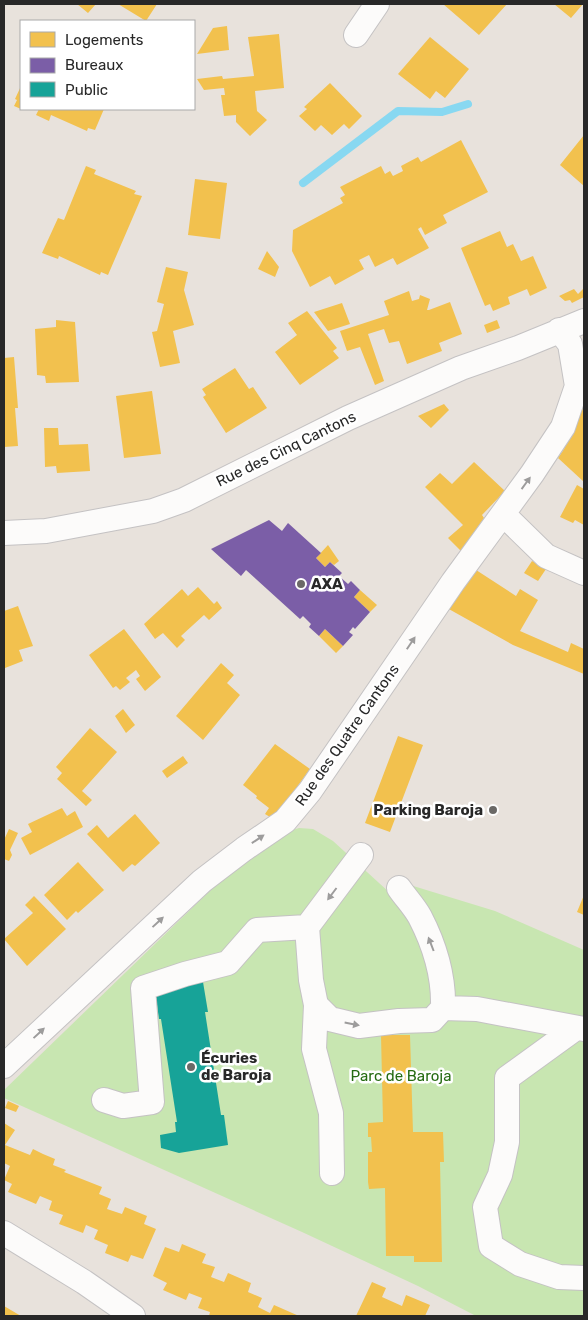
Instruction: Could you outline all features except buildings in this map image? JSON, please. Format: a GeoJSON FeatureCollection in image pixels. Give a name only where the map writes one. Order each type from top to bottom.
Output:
{"type":"FeatureCollection","features":[{"type":"Feature","properties":{"kind":"street"},"geometry":{"type":"LineString","coordinates":[[356,35],[377,4]]}},
{"type":"Feature","properties":{"kind":"street","name":"Rue des Cinq Cantons"},"geometry":{"type":"LineString","coordinates":[[4,533],[46,531],[154,511],[184,500],[348,418],[462,368],[518,348],[584,320]]}},
{"type":"Feature","properties":{"kind":"street","name":"Rue des Quatre Cantons"},"geometry":{"type":"LineString","coordinates":[[4,1066],[202,882],[244,848],[285,821],[310,791],[453,582],[532,474],[562,427],[578,386],[570,344],[559,330]]}},
{"type":"Feature","properties":{"kind":"street"},"geometry":{"type":"LineString","coordinates":[[503,514],[546,556],[584,573]]}},
{"type":"Feature","properties":{"kind":"street"},"geometry":{"type":"LineString","coordinates":[[332,1173],[331,1113],[314,1049],[316,1005],[311,980],[307,927],[361,855]]}},
{"type":"Feature","properties":{"kind":"street"},"geometry":{"type":"LineString","coordinates":[[316,1005],[330,1019],[359,1026],[399,1021],[432,1020],[443,1008],[444,992],[434,948],[419,916],[398,888]]}},
{"type":"Feature","properties":{"kind":"street"},"geometry":{"type":"LineString","coordinates":[[104,1100],[123,1106],[152,1102],[143,988],[185,974],[228,963],[257,930],[307,927]]}},
{"type":"Feature","properties":{"kind":"street"},"geometry":{"type":"LineString","coordinates":[[443,1008],[477,1009],[580,1029]]}},
{"type":"Feature","properties":{"kind":"street"},"geometry":{"type":"LineString","coordinates":[[580,1029],[507,1078],[506,1142],[500,1176],[485,1207],[491,1246],[520,1264],[543,1272],[559,1277],[584,1278]]}},
{"type":"Feature","properties":{"kind":"street"},"geometry":{"type":"LineString","coordinates":[[4,1233],[84,1282],[133,1316]]}},
{"type":"Feature","properties":{"kind":"green space","name":"Parc de Baroja"},"geometry":{"type":"Polygon","coordinates":[[[299,828],[313,829],[333,841],[390,893],[410,885],[495,911],[584,950],[584,1316],[476,1316],[418,1286],[302,1232],[4,1098],[4,1090],[249,853],[286,832],[299,828]]]}},
{"type":"Feature","properties":{"kind":"waterway"},"geometry":{"type":"LineString","coordinates":[[303,183],[398,111],[442,112],[468,104]]}},
{"type":"Feature","properties":{"kind":"place","name":"AXA"},"geometry":{"type":"Point","coordinates":[301,584]}},
{"type":"Feature","properties":{"kind":"place","name":"Parking Baroja"},"geometry":{"type":"Point","coordinates":[493,810]}},
{"type":"Feature","properties":{"kind":"place","name":"Écuries de Baroja"},"geometry":{"type":"Point","coordinates":[191,1067]}}]}
